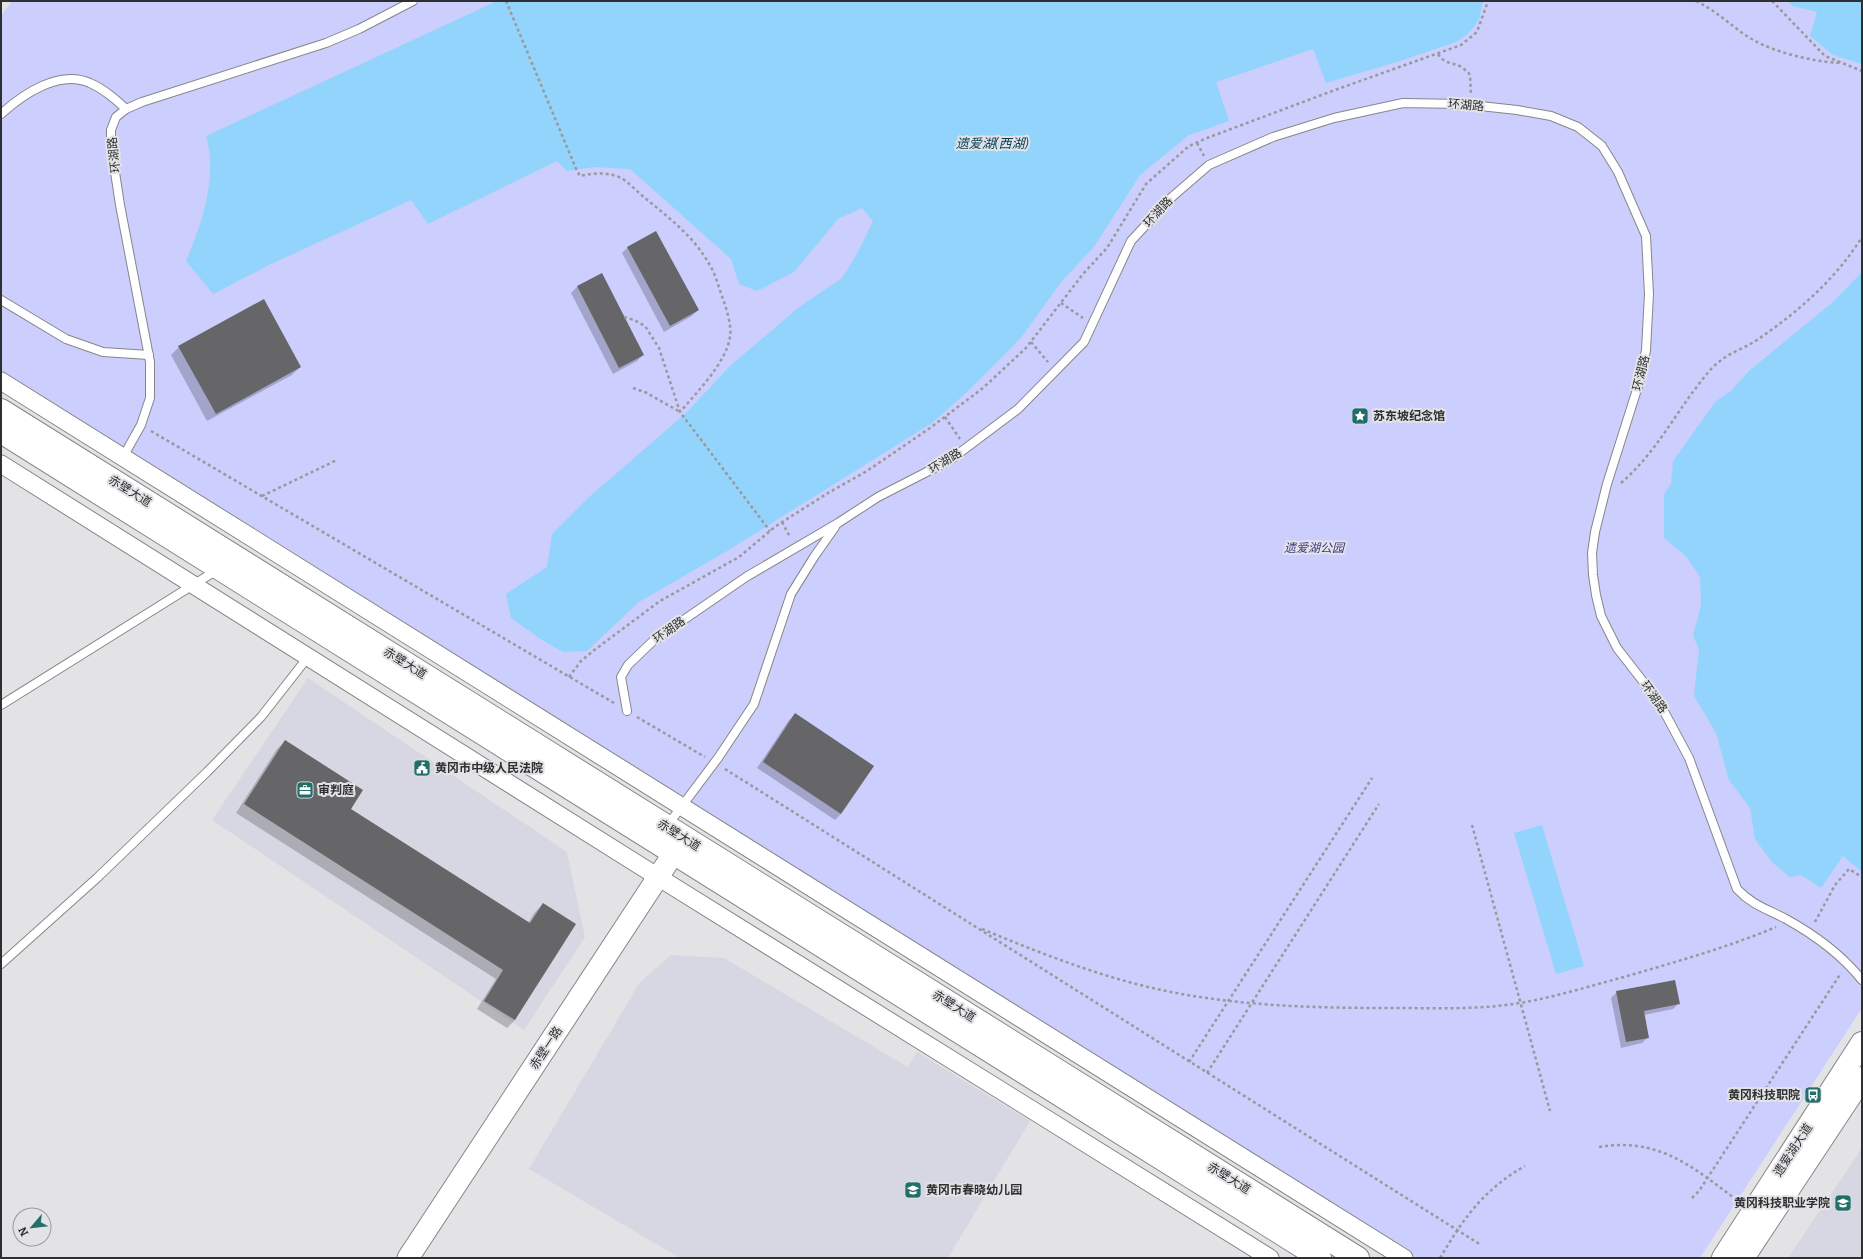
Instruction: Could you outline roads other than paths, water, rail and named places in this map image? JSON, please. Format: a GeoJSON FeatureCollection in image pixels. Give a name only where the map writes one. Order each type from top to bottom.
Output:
{"type":"FeatureCollection","features":[{"type":"Feature","properties":{"kind":"main road","name":"赤壁大道"},"geometry":{"type":"LineString","coordinates":[[1,410],[675,839],[1320,1258]]}},
{"type":"Feature","properties":{"kind":"main road","name":"赤壁大道"},"geometry":{"type":"LineString","coordinates":[[1,432],[220,569],[675,839],[1358,1258]]}},
{"type":"Feature","properties":{"kind":"main road","name":"遗爱湖大道"},"geometry":{"type":"LineString","coordinates":[[1723,1258],[1862,1043]]}},
{"type":"Feature","properties":{"kind":"main road","name":"遗爱湖大道"},"geometry":{"type":"LineString","coordinates":[[1743,1258],[1862,1078]]}},
{"type":"Feature","properties":{"kind":"street"},"geometry":{"type":"LineString","coordinates":[[1,381],[1404,1258]]}},
{"type":"Feature","properties":{"kind":"street"},"geometry":{"type":"LineString","coordinates":[[1,464],[658,877],[1270,1258]]}},
{"type":"Feature","properties":{"kind":"street","name":"赤壁一路"},"geometry":{"type":"LineString","coordinates":[[408,1258],[658,877],[675,839]]}},
{"type":"Feature","properties":{"kind":"lane","name":"环湖路"},"geometry":{"type":"LineString","coordinates":[[123,457],[141,425],[150,398],[150,362],[120,206],[111,146],[111,130],[116,117],[126,109],[178,90],[246,70],[326,43],[359,29],[413,1]]}},
{"type":"Feature","properties":{"kind":"lane"},"geometry":{"type":"LineString","coordinates":[[1,114],[14,102],[32,91],[60,80],[78,80],[90,83],[110,95],[126,109]]}},
{"type":"Feature","properties":{"kind":"lane","name":"环湖路"},"geometry":{"type":"LineString","coordinates":[[627,711],[621,677],[628,665],[653,641],[746,577],[838,523],[878,497],[950,460],[1018,409],[1084,342],[1093,326],[1131,241],[1172,197],[1209,165],[1273,137],[1334,118],[1403,103],[1471,105],[1517,110],[1551,116],[1578,127],[1602,146],[1618,172],[1646,236],[1649,294],[1646,350],[1640,380],[1604,498],[1592,553],[1593,575],[1601,616],[1617,648],[1659,702],[1689,758],[1737,889],[1746,898],[1762,909],[1810,933],[1837,952],[1862,980]]}},
{"type":"Feature","properties":{"kind":"lane"},"geometry":{"type":"LineString","coordinates":[[1,300],[66,339],[103,352],[149,355]]}},
{"type":"Feature","properties":{"kind":"lane"},"geometry":{"type":"LineString","coordinates":[[675,839],[682,806],[754,704],[791,594],[814,556],[838,523]]}},
{"type":"Feature","properties":{"kind":"lane"},"geometry":{"type":"LineString","coordinates":[[1,705],[220,569]]}},
{"type":"Feature","properties":{"kind":"lane"},"geometry":{"type":"LineString","coordinates":[[1,964],[97,878],[207,772],[260,717],[308,657]]}},
{"type":"Feature","properties":{"kind":"water","name":"遗爱湖(西湖)"},"geometry":{"type":"Polygon","coordinates":[[[497,1],[1483,1],[1479,20],[1468,34],[1456,42],[1400,61],[1326,83],[1313,49],[1216,82],[1229,121],[1189,135],[1140,175],[1094,247],[1062,281],[1020,339],[966,393],[932,423],[727,551],[639,602],[587,651],[563,652],[542,640],[511,618],[506,594],[547,567],[552,534],[588,498],[686,413],[731,365],[798,308],[842,278],[858,252],[873,221],[862,208],[838,219],[794,272],[757,291],[739,284],[731,259],[630,169],[594,167],[567,171],[557,161],[428,224],[411,200],[271,264],[213,294],[186,261],[203,216],[209,184],[210,167],[206,136],[497,1]]]}},
{"type":"Feature","properties":{"kind":"water"},"geometry":{"type":"Polygon","coordinates":[[[1787,1],[1862,1],[1862,64],[1833,55],[1810,36],[1817,12],[1793,6],[1787,1]]]}},
{"type":"Feature","properties":{"kind":"water"},"geometry":{"type":"Polygon","coordinates":[[[1862,272],[1862,872],[1843,856],[1821,888],[1801,875],[1790,877],[1772,862],[1755,839],[1750,808],[1729,780],[1716,733],[1694,696],[1699,650],[1693,635],[1701,606],[1700,577],[1686,556],[1664,538],[1664,494],[1671,484],[1673,461],[1716,401],[1731,391],[1750,370],[1833,302],[1862,272]]]}},
{"type":"Feature","properties":{"kind":"water"},"geometry":{"type":"Polygon","coordinates":[[[1542,825],[1584,966],[1556,974],[1514,833],[1542,825]]]}},
{"type":"Feature","properties":{"kind":"place","name":"苏东坡纪念馆"},"geometry":{"type":"Point","coordinates":[1360,416]}},
{"type":"Feature","properties":{"kind":"place","name":"黄冈市中级人民法院"},"geometry":{"type":"Point","coordinates":[422,768]}},
{"type":"Feature","properties":{"kind":"place","name":"审判庭"},"geometry":{"type":"Point","coordinates":[305,790]}},
{"type":"Feature","properties":{"kind":"place","name":"黄冈科技职院"},"geometry":{"type":"Point","coordinates":[1813,1095]}},
{"type":"Feature","properties":{"kind":"place","name":"黄冈市春晓幼儿园"},"geometry":{"type":"Point","coordinates":[913,1190]}},
{"type":"Feature","properties":{"kind":"place","name":"黄冈科技职业学院"},"geometry":{"type":"Point","coordinates":[1843,1203]}},
{"type":"Feature","properties":{"kind":"park label","name":"遗爱湖公园"},"geometry":{"type":"Point","coordinates":[1314,548]}}]}
